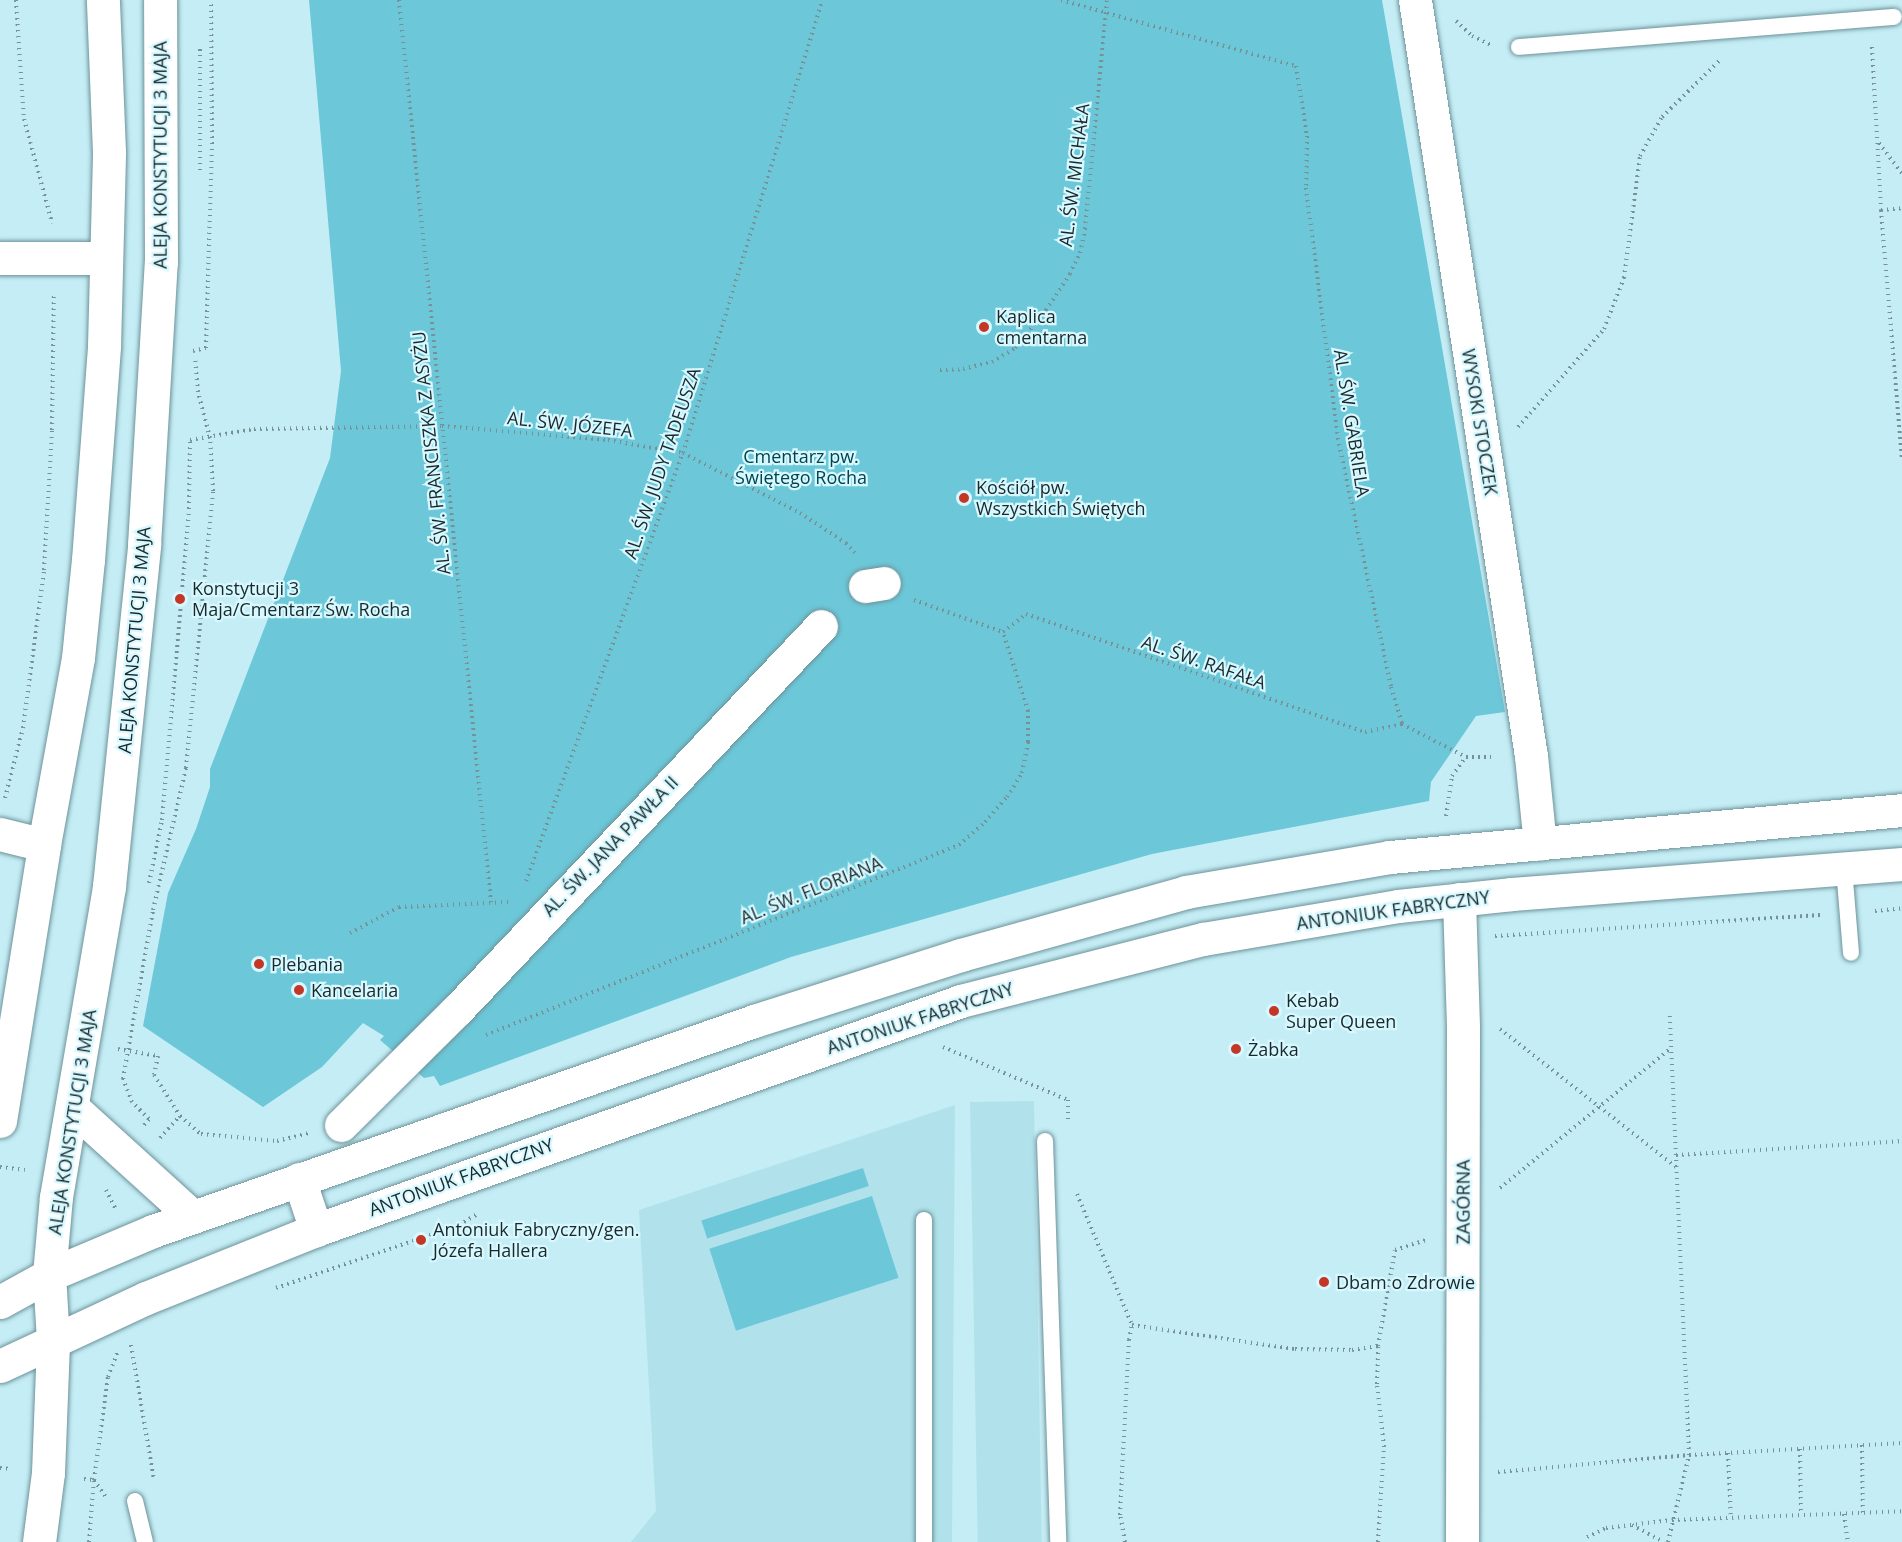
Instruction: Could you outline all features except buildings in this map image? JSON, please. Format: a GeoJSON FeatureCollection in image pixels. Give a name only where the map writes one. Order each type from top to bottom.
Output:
{"type":"FeatureCollection","features":[{"type":"Feature","properties":{"kind":"main road"},"geometry":{"type":"LineString","coordinates":[[0,1121],[44,845],[78,658],[88,560],[103,358],[109,152],[103,0]]}},
{"type":"Feature","properties":{"kind":"main road","name":"ALEJA KONSTYTUCJI 3 MAJA"},"geometry":{"type":"LineString","coordinates":[[39,1542],[48,1473],[53,1340],[50,1275],[56,1197],[73,1108],[109,886],[144,545],[161,262],[160,0]]}},
{"type":"Feature","properties":{"kind":"main road","name":"WYSOKI STOCZEK"},"geometry":{"type":"LineString","coordinates":[[1415,0],[1531,756],[1540,844]]}},
{"type":"Feature","properties":{"kind":"main road"},"geometry":{"type":"LineString","coordinates":[[0,258],[55,260],[106,258]]}},
{"type":"Feature","properties":{"kind":"main road","name":"AL. ŚW. JANA PAWŁA II"},"geometry":{"type":"LineString","coordinates":[[341,1125],[457,1010],[529,911],[820,626]]}},
{"type":"Feature","properties":{"kind":"main road"},"geometry":{"type":"LineString","coordinates":[[0,1302],[50,1275],[193,1217],[754,1021],[961,956],[1186,892],[1390,857],[1902,810]]}},
{"type":"Feature","properties":{"kind":"main road"},"geometry":{"type":"LineString","coordinates":[[0,834],[44,845]]}},
{"type":"Feature","properties":{"kind":"main road","name":"ANTONIUK FABRYCZNY"},"geometry":{"type":"LineString","coordinates":[[0,1366],[146,1298],[316,1230],[961,1001],[1203,939],[1398,906],[1459,899],[1902,864]]}},
{"type":"Feature","properties":{"kind":"main road","name":"ZAGÓRNA"},"geometry":{"type":"LineString","coordinates":[[1459,899],[1463,1027],[1462,1542]]}},
{"type":"Feature","properties":{"kind":"main road"},"geometry":{"type":"LineString","coordinates":[[73,1108],[193,1217]]}},
{"type":"Feature","properties":{"kind":"main road"},"geometry":{"type":"LineString","coordinates":[[299,1179],[316,1230]]}},
{"type":"Feature","properties":{"kind":"lane"},"geometry":{"type":"LineString","coordinates":[[1519,47],[1894,17]]}},
{"type":"Feature","properties":{"kind":"lane"},"geometry":{"type":"LineString","coordinates":[[1844,868],[1851,953]]}},
{"type":"Feature","properties":{"kind":"lane"},"geometry":{"type":"LineString","coordinates":[[1044,1141],[1058,1542]]}},
{"type":"Feature","properties":{"kind":"lane"},"geometry":{"type":"LineString","coordinates":[[924,1220],[924,1542]]}},
{"type":"Feature","properties":{"kind":"lane"},"geometry":{"type":"LineString","coordinates":[[135,1501],[145,1542]]}},
{"type":"Feature","properties":{"kind":"path"},"geometry":{"type":"LineString","coordinates":[[5,801],[23,728],[44,570],[52,430],[55,260],[52,219],[24,119],[16,0]]}},
{"type":"Feature","properties":{"kind":"path"},"geometry":{"type":"LineString","coordinates":[[193,351],[206,348],[212,144],[211,0]]}},
{"type":"Feature","properties":{"kind":"path","name":"AL. ŚW. FRANCISZKA Z ASYŻU"},"geometry":{"type":"LineString","coordinates":[[399,0],[491,902]]}},
{"type":"Feature","properties":{"kind":"path","name":"AL. ŚW. JUDY TADEUSZA"},"geometry":{"type":"LineString","coordinates":[[529,911],[684,453],[822,0]]}},
{"type":"Feature","properties":{"kind":"path"},"geometry":{"type":"LineString","coordinates":[[1061,0],[1105,12]]}},
{"type":"Feature","properties":{"kind":"path","name":"AL. ŚW. MICHAŁA"},"geometry":{"type":"LineString","coordinates":[[940,370],[963,369],[992,362],[1015,348],[1041,317],[1070,274],[1080,253],[1085,229],[1107,0]]}},
{"type":"Feature","properties":{"kind":"path","name":"AL. ŚW. GABRIELA"},"geometry":{"type":"LineString","coordinates":[[1105,12],[1296,66],[1307,136],[1306,188],[1339,444],[1391,687],[1402,724]]}},
{"type":"Feature","properties":{"kind":"path"},"geometry":{"type":"LineString","coordinates":[[1447,13],[1472,36],[1492,45],[1519,47]]}},
{"type":"Feature","properties":{"kind":"path"},"geometry":{"type":"LineString","coordinates":[[1870,20],[1881,210],[1902,459]]}},
{"type":"Feature","properties":{"kind":"path"},"geometry":{"type":"LineString","coordinates":[[1486,464],[1604,329],[1624,278],[1640,156],[1662,117],[1752,28]]}},
{"type":"Feature","properties":{"kind":"path"},"geometry":{"type":"LineString","coordinates":[[1878,141],[1902,174]]}},
{"type":"Feature","properties":{"kind":"path"},"geometry":{"type":"LineString","coordinates":[[1881,210],[1902,208]]}},
{"type":"Feature","properties":{"kind":"path"},"geometry":{"type":"LineString","coordinates":[[149,1119],[132,1102],[123,1079],[153,910],[186,768],[213,490],[210,438],[198,392],[193,351],[194,340]]}},
{"type":"Feature","properties":{"kind":"path"},"geometry":{"type":"LineString","coordinates":[[1896,392],[1902,388]]}},
{"type":"Feature","properties":{"kind":"path","name":"AL. ŚW. JÓZEFA"},"geometry":{"type":"LineString","coordinates":[[210,438],[254,429],[441,426],[608,440],[684,453],[800,513],[846,543],[874,584],[939,611],[1003,632]]}},
{"type":"Feature","properties":{"kind":"path","name":"AL. ŚW. RAFAŁA"},"geometry":{"type":"LineString","coordinates":[[1003,632],[1026,614],[1365,732],[1402,724]]}},
{"type":"Feature","properties":{"kind":"path","name":"AL. ŚW. FLORIANA"},"geometry":{"type":"LineString","coordinates":[[457,1010],[484,1036],[959,845],[985,822],[1007,797],[1022,774],[1028,742],[1028,711],[1003,632]]}},
{"type":"Feature","properties":{"kind":"path"},"geometry":{"type":"LineString","coordinates":[[1402,724],[1466,757],[1452,776],[1446,816]]}},
{"type":"Feature","properties":{"kind":"path"},"geometry":{"type":"LineString","coordinates":[[350,933],[399,907],[491,902],[529,911]]}},
{"type":"Feature","properties":{"kind":"path"},"geometry":{"type":"LineString","coordinates":[[1459,939],[1902,908]]}},
{"type":"Feature","properties":{"kind":"path"},"geometry":{"type":"LineString","coordinates":[[1631,1525],[1666,1542],[1689,1455],[1670,1012]]}},
{"type":"Feature","properties":{"kind":"path"},"geometry":{"type":"LineString","coordinates":[[1496,1025],[1677,1167]]}},
{"type":"Feature","properties":{"kind":"path"},"geometry":{"type":"LineString","coordinates":[[937,1045],[1068,1100],[1068,1134]]}},
{"type":"Feature","properties":{"kind":"path"},"geometry":{"type":"LineString","coordinates":[[1494,1193],[1671,1048]]}},
{"type":"Feature","properties":{"kind":"path"},"geometry":{"type":"LineString","coordinates":[[127,1050],[158,1056],[154,1075],[180,1116],[158,1141]]}},
{"type":"Feature","properties":{"kind":"path"},"geometry":{"type":"LineString","coordinates":[[1676,1155],[1902,1141]]}},
{"type":"Feature","properties":{"kind":"path"},"geometry":{"type":"LineString","coordinates":[[1046,1183],[1069,1179],[1085,1211],[1132,1325],[1129,1340],[1120,1515],[1125,1542]]}},
{"type":"Feature","properties":{"kind":"path"},"geometry":{"type":"LineString","coordinates":[[1378,1542],[1384,1447],[1377,1384],[1378,1346],[1395,1250],[1443,1235],[1463,1233]]}},
{"type":"Feature","properties":{"kind":"path"},"geometry":{"type":"LineString","coordinates":[[1132,1325],[1295,1349],[1352,1350],[1378,1346]]}},
{"type":"Feature","properties":{"kind":"path"},"geometry":{"type":"LineString","coordinates":[[129,1335],[154,1476],[153,1487]]}},
{"type":"Feature","properties":{"kind":"path"},"geometry":{"type":"LineString","coordinates":[[1489,1473],[1689,1455],[1902,1443]]}},
{"type":"Feature","properties":{"kind":"path"},"geometry":{"type":"LineString","coordinates":[[1862,1445],[1863,1513]]}},
{"type":"Feature","properties":{"kind":"path"},"geometry":{"type":"LineString","coordinates":[[1800,1449],[1801,1515]]}},
{"type":"Feature","properties":{"kind":"path"},"geometry":{"type":"LineString","coordinates":[[1728,1453],[1731,1518]]}},
{"type":"Feature","properties":{"kind":"path"},"geometry":{"type":"LineString","coordinates":[[1587,1537],[1606,1528],[1672,1521],[1902,1511]]}},
{"type":"Feature","properties":{"kind":"path"},"geometry":{"type":"LineString","coordinates":[[1844,1514],[1848,1542]]}},
{"type":"Feature","properties":{"kind":"shaded area"},"geometry":{"type":"Polygon","coordinates":[[[1034,1101],[1042,1542],[978,1542],[970,1102],[1034,1101]]]}},
{"type":"Feature","properties":{"kind":"shaded area"},"geometry":{"type":"Polygon","coordinates":[[[955,1105],[952,1542],[631,1542],[656,1511],[639,1210],[955,1105]]]}},
{"type":"Feature","properties":{"kind":"green space","name":"Cmentarz pw. Świętego Rocha"},"geometry":{"type":"Polygon","coordinates":[[[309,0],[1382,0],[1505,712],[1476,716],[1431,782],[1429,801],[1152,854],[791,957],[440,1086],[434,1076],[424,1078],[380,1040],[384,1036],[363,1023],[322,1067],[263,1107],[143,1026],[168,893],[196,829],[210,787],[210,769],[330,458],[341,371],[309,0]]]}},
{"type":"Feature","properties":{"kind":"green space"},"geometry":{"type":"Polygon","coordinates":[[[863,1168],[869,1186],[707,1239],[701,1221],[863,1168]]]}},
{"type":"Feature","properties":{"kind":"green space"},"geometry":{"type":"Polygon","coordinates":[[[872,1196],[899,1278],[736,1331],[709,1249],[872,1196]]]}},
{"type":"Feature","properties":{"kind":"place","name":"Kaplica cmentarna"},"geometry":{"type":"Point","coordinates":[984,327]}},
{"type":"Feature","properties":{"kind":"place","name":"Kościół pw. Wszystkich Świętych"},"geometry":{"type":"Point","coordinates":[964,498]}},
{"type":"Feature","properties":{"kind":"place","name":"Konstytucji 3 Maja/Cmentarz Św. Rocha"},"geometry":{"type":"Point","coordinates":[180,599]}},
{"type":"Feature","properties":{"kind":"place","name":"Plebania"},"geometry":{"type":"Point","coordinates":[259,964]}},
{"type":"Feature","properties":{"kind":"place","name":"Kancelaria"},"geometry":{"type":"Point","coordinates":[299,990]}},
{"type":"Feature","properties":{"kind":"place","name":"Kebab Super Queen"},"geometry":{"type":"Point","coordinates":[1274,1011]}},
{"type":"Feature","properties":{"kind":"place","name":"Żabka"},"geometry":{"type":"Point","coordinates":[1236,1049]}},
{"type":"Feature","properties":{"kind":"place","name":"Antoniuk Fabryczny/gen. Józefa Hallera"},"geometry":{"type":"Point","coordinates":[421,1240]}},
{"type":"Feature","properties":{"kind":"place","name":"Dbam o Zdrowie"},"geometry":{"type":"Point","coordinates":[1324,1282]}}]}
